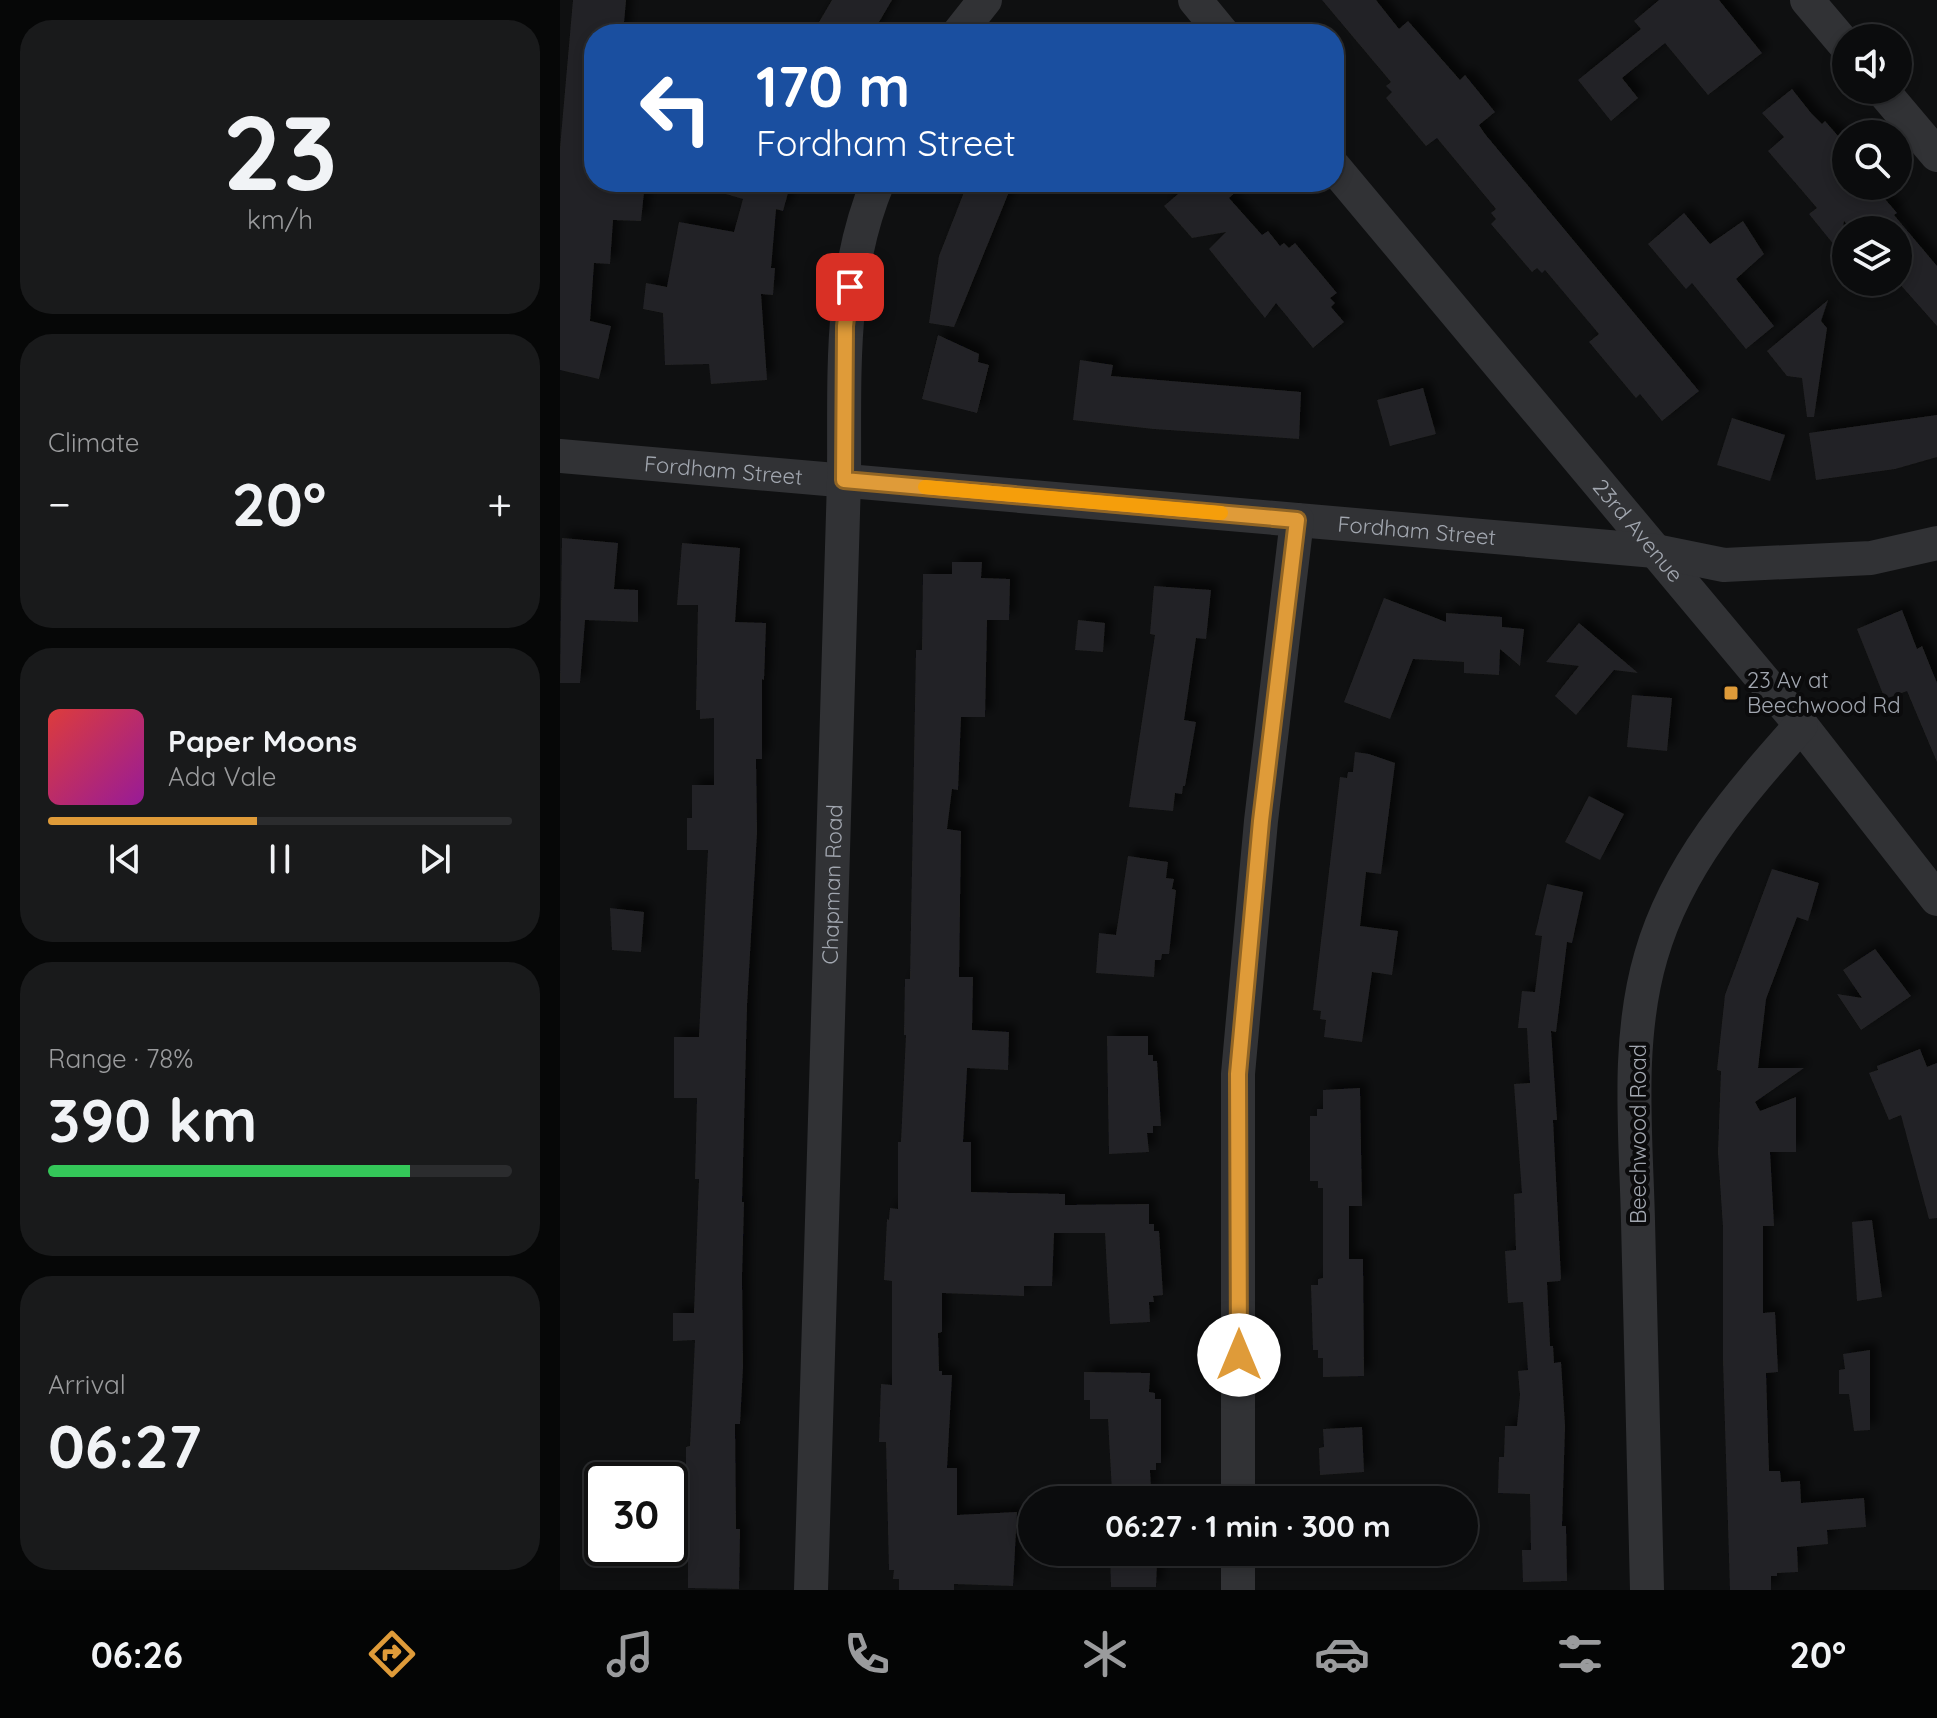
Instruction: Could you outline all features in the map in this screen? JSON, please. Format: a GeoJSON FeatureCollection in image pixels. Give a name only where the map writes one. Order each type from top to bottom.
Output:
{"type":"FeatureCollection","features":[{"type":"Feature","properties":{"kind":"street"},"geometry":{"type":"LineString","coordinates":[[966,24],[985,0]]}},
{"type":"Feature","properties":{"kind":"street"},"geometry":{"type":"LineString","coordinates":[[1195,0],[1215,24]]}},
{"type":"Feature","properties":{"kind":"street"},"geometry":{"type":"LineString","coordinates":[[1807,0],[1832,29]]}},
{"type":"Feature","properties":{"kind":"street"},"geometry":{"type":"LineString","coordinates":[[1894,104],[1937,155]]}},
{"type":"Feature","properties":{"kind":"street","name":"23rd Avenue"},"geometry":{"type":"LineString","coordinates":[[1344,179],[1801,725],[1937,899]]}},
{"type":"Feature","properties":{"kind":"street","name":"Chapman Road"},"geometry":{"type":"LineString","coordinates":[[811,1590],[847,313],[857,248],[875,192]]}},
{"type":"Feature","properties":{"kind":"street","name":"Fordham Street"},"geometry":{"type":"LineString","coordinates":[[560,456],[1655,551],[1724,565],[1871,558],[1937,543]]}},
{"type":"Feature","properties":{"kind":"street"},"geometry":{"type":"LineString","coordinates":[[1238,1486],[1238,1074],[1261,821],[1297,520]]}},
{"type":"Feature","properties":{"kind":"street","name":"Beechwood Road"},"geometry":{"type":"LineString","coordinates":[[1647,1590],[1636,1053],[1650,957],[1687,871],[1712,830],[1801,725]]}},
{"type":"Feature","properties":{"kind":"street"},"geometry":{"type":"LineString","coordinates":[[1238,1566],[1238,1590]]}},
{"type":"Feature","properties":{"kind":"building"},"geometry":{"type":"Polygon","coordinates":[[[573,0],[626,0],[624,24],[584,24],[584,192],[644,192],[641,221],[613,220],[610,264],[594,263],[590,321],[611,326],[599,379],[560,370],[560,148],[573,0]]]}},
{"type":"Feature","properties":{"kind":"building"},"geometry":{"type":"Polygon","coordinates":[[[832,0],[892,0],[878,24],[818,24],[832,0]]]}},
{"type":"Feature","properties":{"kind":"building"},"geometry":{"type":"Polygon","coordinates":[[[1322,0],[1376,0],[1399,29],[1408,21],[1460,80],[1465,75],[1495,112],[1479,125],[1485,134],[1699,391],[1662,421],[1640,394],[1636,398],[1589,342],[1599,334],[1545,270],[1542,273],[1537,268],[1532,272],[1491,224],[1496,219],[1491,213],[1496,209],[1437,138],[1426,146],[1386,98],[1392,92],[1386,86],[1391,82],[1322,0]]]}},
{"type":"Feature","properties":{"kind":"building"},"geometry":{"type":"Polygon","coordinates":[[[1659,0],[1719,0],[1762,53],[1708,95],[1665,43],[1622,78],[1638,98],[1611,121],[1578,80],[1641,29],[1634,21],[1659,0]]]}},
{"type":"Feature","properties":{"kind":"building"},"geometry":{"type":"Polygon","coordinates":[[[1792,89],[1822,124],[1825,121],[1832,129],[1832,200],[1886,200],[1897,213],[1895,216],[1832,216],[1832,242],[1809,214],[1817,208],[1768,151],[1784,137],[1762,113],[1792,89]]]}},
{"type":"Feature","properties":{"kind":"building"},"geometry":{"type":"Polygon","coordinates":[[[719,192],[788,192],[783,211],[776,209],[771,268],[775,268],[773,295],[761,294],[767,380],[711,384],[709,364],[665,365],[663,313],[643,309],[646,283],[667,287],[679,222],[734,232],[743,199],[719,192]]]}},
{"type":"Feature","properties":{"kind":"building"},"geometry":{"type":"Polygon","coordinates":[[[964,192],[1009,192],[954,327],[929,323],[939,256],[964,192]]]}},
{"type":"Feature","properties":{"kind":"building"},"geometry":{"type":"Polygon","coordinates":[[[1180,192],[1236,192],[1229,198],[1262,235],[1268,231],[1280,246],[1284,243],[1289,248],[1295,243],[1337,293],[1330,298],[1335,303],[1331,307],[1344,322],[1313,348],[1276,303],[1265,318],[1209,249],[1226,232],[1192,238],[1164,206],[1180,192]]]}},
{"type":"Feature","properties":{"kind":"building"},"geometry":{"type":"Polygon","coordinates":[[[1684,213],[1710,244],[1743,221],[1764,254],[1736,279],[1774,326],[1746,349],[1692,283],[1686,289],[1648,244],[1684,213]]]}},
{"type":"Feature","properties":{"kind":"building"},"geometry":{"type":"Polygon","coordinates":[[[1912,236],[1937,266],[1937,326],[1910,296],[1912,236]]]}},
{"type":"Feature","properties":{"kind":"building"},"geometry":{"type":"Polygon","coordinates":[[[1828,300],[1821,321],[1827,328],[1814,417],[1807,417],[1802,378],[1787,376],[1767,351],[1828,300]]]}},
{"type":"Feature","properties":{"kind":"building"},"geometry":{"type":"Polygon","coordinates":[[[938,335],[979,354],[978,362],[989,365],[977,413],[922,399],[938,335]]]}},
{"type":"Feature","properties":{"kind":"building"},"geometry":{"type":"Polygon","coordinates":[[[1080,360],[1113,365],[1111,376],[1301,392],[1299,439],[1073,420],[1080,360]]]}},
{"type":"Feature","properties":{"kind":"building"},"geometry":{"type":"Polygon","coordinates":[[[1423,388],[1436,434],[1390,446],[1377,400],[1423,388]]]}},
{"type":"Feature","properties":{"kind":"building"},"geometry":{"type":"Polygon","coordinates":[[[1937,415],[1937,457],[1895,469],[1816,480],[1809,433],[1937,415]]]}},
{"type":"Feature","properties":{"kind":"building"},"geometry":{"type":"Polygon","coordinates":[[[1732,418],[1785,435],[1770,481],[1717,465],[1732,418]]]}},
{"type":"Feature","properties":{"kind":"building"},"geometry":{"type":"Polygon","coordinates":[[[562,538],[618,543],[614,589],[638,590],[638,622],[585,620],[580,683],[560,683],[562,538]]]}},
{"type":"Feature","properties":{"kind":"building"},"geometry":{"type":"Polygon","coordinates":[[[682,543],[740,548],[735,622],[766,623],[762,759],[756,759],[757,832],[747,1005],[742,1202],[743,1366],[740,1424],[735,1424],[736,1529],[740,1529],[739,1589],[688,1588],[686,1447],[690,1446],[695,1340],[673,1341],[673,1313],[694,1313],[699,1179],[695,1179],[697,1098],[674,1098],[674,1037],[699,1037],[708,850],[687,850],[687,818],[692,818],[692,785],[714,785],[714,718],[700,719],[700,710],[696,710],[698,605],[677,605],[682,543]]]}},
{"type":"Feature","properties":{"kind":"building"},"geometry":{"type":"Polygon","coordinates":[[[952,562],[982,562],[981,578],[1010,579],[1009,620],[987,620],[985,717],[961,717],[958,790],[952,789],[947,829],[961,831],[959,977],[973,977],[972,1030],[1009,1032],[1008,1070],[967,1068],[963,1142],[971,1142],[971,1192],[1065,1194],[1065,1205],[1149,1204],[1149,1224],[1154,1224],[1154,1231],[1159,1231],[1163,1295],[1153,1296],[1154,1302],[1149,1302],[1150,1322],[1110,1324],[1105,1233],[1054,1233],[1052,1286],[1024,1286],[1024,1296],[942,1293],[942,1332],[938,1333],[939,1371],[942,1375],[952,1375],[947,1468],[957,1468],[957,1515],[1017,1512],[1013,1586],[954,1584],[954,1590],[899,1590],[899,1579],[893,1579],[894,1570],[889,1570],[886,1442],[879,1442],[881,1384],[892,1385],[892,1281],[884,1280],[887,1219],[890,1208],[898,1209],[898,1142],[901,1142],[906,1035],[905,979],[910,979],[916,650],[922,650],[923,574],[952,574],[952,562]]]}},
{"type":"Feature","properties":{"kind":"building"},"geometry":{"type":"Polygon","coordinates":[[[1154,586],[1211,590],[1206,639],[1196,638],[1184,720],[1196,722],[1185,786],[1182,794],[1175,793],[1173,811],[1129,807],[1155,635],[1150,634],[1154,586]]]}},
{"type":"Feature","properties":{"kind":"building"},"geometry":{"type":"Polygon","coordinates":[[[1384,598],[1446,622],[1446,613],[1502,617],[1502,627],[1524,629],[1520,666],[1500,649],[1499,675],[1464,673],[1464,662],[1413,659],[1390,719],[1344,702],[1384,598]]]}},
{"type":"Feature","properties":{"kind":"building"},"geometry":{"type":"Polygon","coordinates":[[[1902,610],[1917,649],[1922,646],[1937,683],[1937,762],[1907,691],[1885,699],[1857,629],[1902,610]]]}},
{"type":"Feature","properties":{"kind":"building"},"geometry":{"type":"Polygon","coordinates":[[[1078,620],[1105,623],[1103,652],[1075,650],[1078,620]]]}},
{"type":"Feature","properties":{"kind":"building"},"geometry":{"type":"Polygon","coordinates":[[[1579,623],[1638,673],[1614,670],[1576,715],[1555,696],[1579,666],[1546,662],[1579,623]]]}},
{"type":"Feature","properties":{"kind":"building"},"geometry":{"type":"Polygon","coordinates":[[[1632,695],[1672,698],[1667,751],[1627,747],[1632,695]]]}},
{"type":"Feature","properties":{"kind":"building"},"geometry":{"type":"Polygon","coordinates":[[[1355,752],[1395,763],[1381,874],[1366,872],[1360,926],[1398,931],[1392,975],[1372,972],[1362,1042],[1324,1037],[1326,1020],[1320,1019],[1321,1011],[1313,1010],[1340,777],[1347,778],[1348,772],[1353,772],[1355,752]]]}},
{"type":"Feature","properties":{"kind":"building"},"geometry":{"type":"Polygon","coordinates":[[[1589,796],[1624,814],[1600,860],[1565,842],[1589,796]]]}},
{"type":"Feature","properties":{"kind":"building"},"geometry":{"type":"Polygon","coordinates":[[[1128,856],[1168,862],[1166,878],[1174,879],[1172,889],[1176,890],[1169,954],[1162,954],[1161,960],[1155,960],[1154,977],[1096,973],[1099,933],[1116,935],[1128,856]]]}},
{"type":"Feature","properties":{"kind":"building"},"geometry":{"type":"Polygon","coordinates":[[[1772,869],[1819,883],[1808,921],[1797,917],[1766,999],[1758,1068],[1804,1068],[1755,1102],[1760,1111],[1796,1097],[1796,1152],[1770,1152],[1774,1226],[1763,1226],[1763,1313],[1775,1312],[1778,1372],[1766,1373],[1769,1471],[1780,1471],[1781,1482],[1800,1481],[1801,1503],[1864,1498],[1866,1527],[1827,1530],[1828,1544],[1797,1547],[1798,1572],[1771,1576],[1771,1590],[1730,1590],[1723,1360],[1723,1227],[1718,1152],[1721,1071],[1717,1070],[1725,995],[1772,869]]]}},
{"type":"Feature","properties":{"kind":"building"},"geometry":{"type":"Polygon","coordinates":[[[1547,884],[1583,892],[1572,943],[1567,942],[1556,1032],[1551,1031],[1561,1278],[1560,1281],[1547,1282],[1550,1346],[1553,1346],[1554,1363],[1561,1362],[1565,1426],[1562,1526],[1566,1526],[1567,1581],[1523,1582],[1522,1550],[1531,1550],[1530,1494],[1498,1493],[1499,1457],[1504,1457],[1505,1426],[1517,1426],[1520,1395],[1518,1371],[1528,1370],[1523,1302],[1508,1303],[1505,1251],[1516,1250],[1514,1194],[1522,1193],[1514,1084],[1530,1083],[1527,1028],[1518,1028],[1522,991],[1535,992],[1542,936],[1535,935],[1547,884]]]}},
{"type":"Feature","properties":{"kind":"building"},"geometry":{"type":"Polygon","coordinates":[[[610,908],[644,912],[641,952],[612,950],[610,908]]]}},
{"type":"Feature","properties":{"kind":"building"},"geometry":{"type":"Polygon","coordinates":[[[1875,949],[1911,996],[1861,1030],[1837,994],[1862,998],[1843,970],[1875,949]]]}},
{"type":"Feature","properties":{"kind":"building"},"geometry":{"type":"Polygon","coordinates":[[[1107,1036],[1148,1036],[1148,1055],[1153,1055],[1153,1061],[1157,1061],[1161,1126],[1153,1126],[1153,1133],[1147,1133],[1149,1152],[1109,1154],[1107,1036]]]}},
{"type":"Feature","properties":{"kind":"building"},"geometry":{"type":"Polygon","coordinates":[[[1920,1049],[1927,1067],[1937,1063],[1937,1218],[1929,1219],[1901,1115],[1889,1120],[1869,1073],[1878,1070],[1877,1066],[1920,1049]]]}},
{"type":"Feature","properties":{"kind":"building"},"geometry":{"type":"Polygon","coordinates":[[[1360,1088],[1362,1206],[1349,1206],[1349,1259],[1363,1259],[1364,1376],[1323,1377],[1323,1358],[1318,1358],[1318,1350],[1313,1350],[1311,1285],[1318,1285],[1318,1279],[1323,1278],[1323,1188],[1318,1188],[1318,1181],[1310,1181],[1310,1116],[1317,1116],[1317,1109],[1323,1109],[1323,1090],[1360,1088]]]}},
{"type":"Feature","properties":{"kind":"building"},"geometry":{"type":"Polygon","coordinates":[[[1872,1220],[1882,1297],[1857,1301],[1852,1222],[1872,1220]]]}},
{"type":"Feature","properties":{"kind":"building"},"geometry":{"type":"Polygon","coordinates":[[[1870,1350],[1870,1430],[1854,1431],[1849,1394],[1839,1394],[1839,1370],[1845,1369],[1843,1354],[1870,1350]]]}},
{"type":"Feature","properties":{"kind":"building"},"geometry":{"type":"Polygon","coordinates":[[[1084,1372],[1150,1373],[1149,1392],[1155,1393],[1155,1399],[1161,1399],[1161,1463],[1156,1463],[1156,1470],[1150,1470],[1151,1486],[1112,1486],[1108,1419],[1090,1419],[1090,1400],[1084,1400],[1084,1372]]]}},
{"type":"Feature","properties":{"kind":"building"},"geometry":{"type":"Polygon","coordinates":[[[1362,1427],[1364,1472],[1320,1475],[1319,1448],[1324,1447],[1323,1429],[1362,1427]]]}},
{"type":"Feature","properties":{"kind":"building"},"geometry":{"type":"Polygon","coordinates":[[[1110,1566],[1157,1566],[1156,1587],[1111,1587],[1110,1566]]]}},
{"type":"Feature","properties":{"kind":"slow traffic"},"geometry":{"type":"LineString","coordinates":[[925,487],[1221,513]]}},
{"type":"Feature","properties":{"kind":"place","name":"23 Av at Beechwood Rd"},"geometry":{"type":"Point","coordinates":[1731,693]}},
{"type":"Feature","properties":{"kind":"route"},"geometry":{"type":"LineString","coordinates":[[850,287],[845,326],[844,480],[1297,520],[1261,821],[1238,1074],[1239,1355]]}}]}
